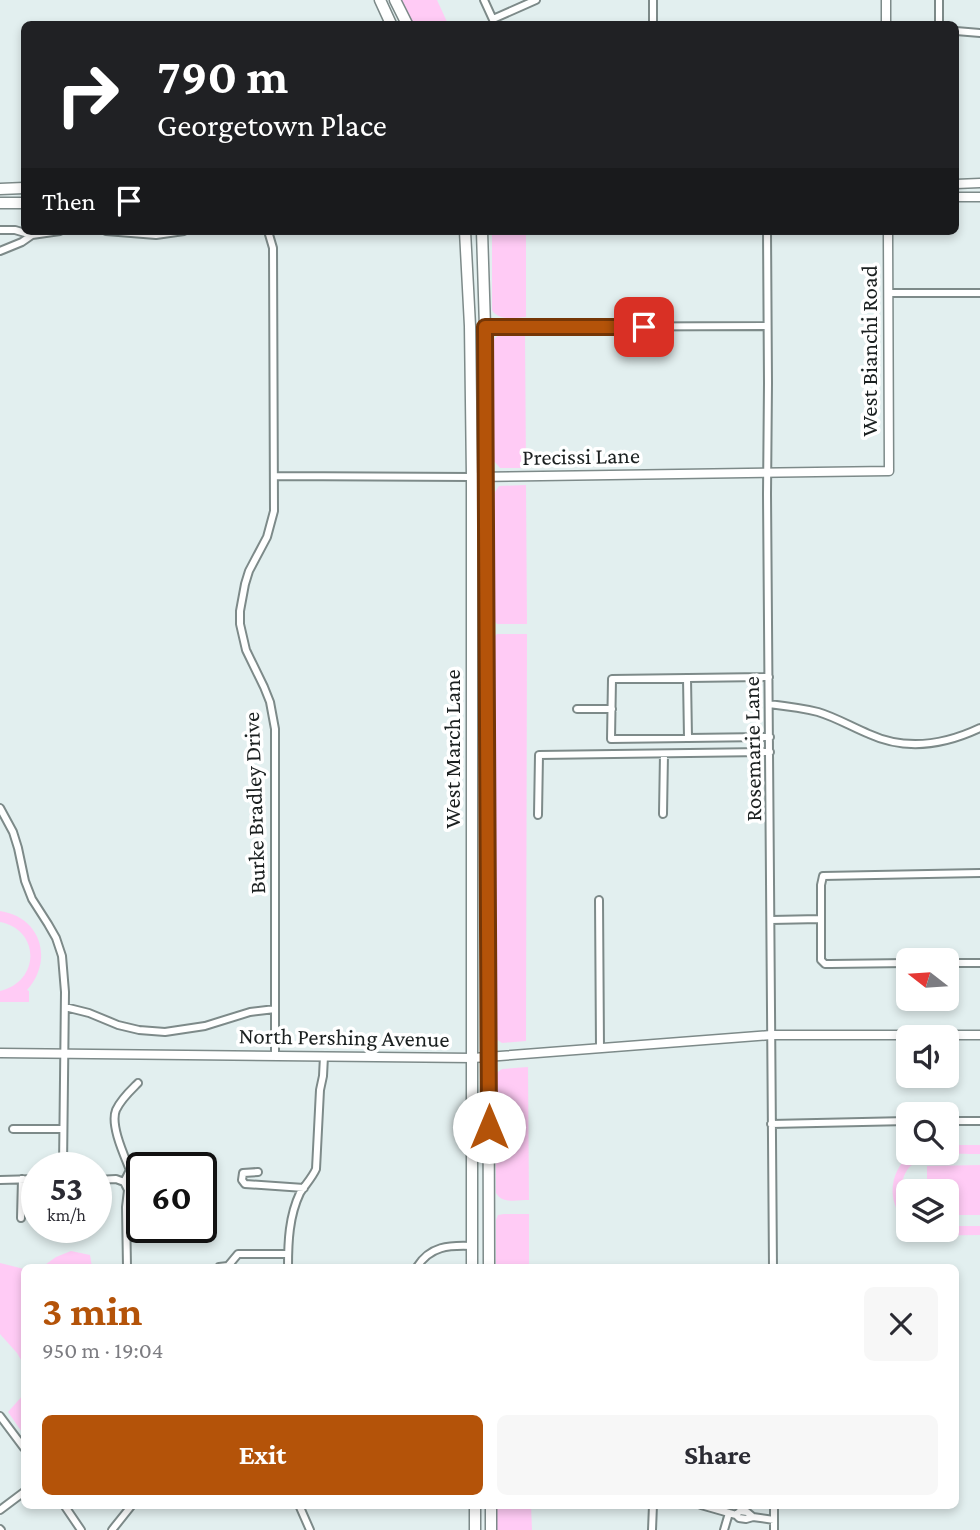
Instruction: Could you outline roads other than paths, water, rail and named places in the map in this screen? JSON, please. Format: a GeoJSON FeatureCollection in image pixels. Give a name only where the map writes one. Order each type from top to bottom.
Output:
{"type":"FeatureCollection","features":[{"type":"Feature","properties":{"kind":"main road"},"geometry":{"type":"LineString","coordinates":[[380,0],[390,21]]}},
{"type":"Feature","properties":{"kind":"main road"},"geometry":{"type":"LineString","coordinates":[[395,0],[406,21]]}},
{"type":"Feature","properties":{"kind":"main road"},"geometry":{"type":"LineString","coordinates":[[886,0],[886,21]]}},
{"type":"Feature","properties":{"kind":"main road"},"geometry":{"type":"LineString","coordinates":[[959,184],[980,183]]}},
{"type":"Feature","properties":{"kind":"main road"},"geometry":{"type":"LineString","coordinates":[[0,189],[21,188]]}},
{"type":"Feature","properties":{"kind":"main road"},"geometry":{"type":"LineString","coordinates":[[959,197],[980,197]]}},
{"type":"Feature","properties":{"kind":"main road"},"geometry":{"type":"LineString","coordinates":[[0,203],[21,203]]}},
{"type":"Feature","properties":{"kind":"main road","name":"West March Lane"},"geometry":{"type":"LineString","coordinates":[[465,235],[470,326],[472,477],[472,1264]]}},
{"type":"Feature","properties":{"kind":"main road","name":"West March Lane"},"geometry":{"type":"LineString","coordinates":[[482,235],[487,477],[489,1264]]}},
{"type":"Feature","properties":{"kind":"main road","name":"West Bianchi Road"},"geometry":{"type":"LineString","coordinates":[[888,235],[889,471]]}},
{"type":"Feature","properties":{"kind":"main road","name":"Precissi Lane"},"geometry":{"type":"LineString","coordinates":[[472,477],[889,471]]}},
{"type":"Feature","properties":{"kind":"main road","name":"North Pershing Avenue"},"geometry":{"type":"LineString","coordinates":[[0,1053],[489,1058],[771,1035],[980,1035]]}},
{"type":"Feature","properties":{"kind":"main road"},"geometry":{"type":"LineString","coordinates":[[475,1509],[475,1530]]}},
{"type":"Feature","properties":{"kind":"main road"},"geometry":{"type":"LineString","coordinates":[[491,1509],[491,1530]]}},
{"type":"Feature","properties":{"kind":"street"},"geometry":{"type":"LineString","coordinates":[[484,0],[494,21]]}},
{"type":"Feature","properties":{"kind":"street"},"geometry":{"type":"LineString","coordinates":[[496,21],[536,0]]}},
{"type":"Feature","properties":{"kind":"street"},"geometry":{"type":"LineString","coordinates":[[653,0],[653,21]]}},
{"type":"Feature","properties":{"kind":"street"},"geometry":{"type":"LineString","coordinates":[[939,0],[939,21]]}},
{"type":"Feature","properties":{"kind":"street"},"geometry":{"type":"LineString","coordinates":[[959,31],[980,33]]}},
{"type":"Feature","properties":{"kind":"street"},"geometry":{"type":"LineString","coordinates":[[0,230],[21,232]]}},
{"type":"Feature","properties":{"kind":"street"},"geometry":{"type":"LineString","coordinates":[[0,251],[32,235]]}},
{"type":"Feature","properties":{"kind":"street","name":"Burke Bradley Drive"},"geometry":{"type":"LineString","coordinates":[[269,235],[273,248],[274,510],[267,537],[245,584],[240,624],[246,650],[267,694],[275,729],[275,1055]]}},
{"type":"Feature","properties":{"kind":"street","name":"Rosemarie Lane"},"geometry":{"type":"LineString","coordinates":[[767,235],[773,1264]]}},
{"type":"Feature","properties":{"kind":"street"},"geometry":{"type":"LineString","coordinates":[[888,293],[980,293]]}},
{"type":"Feature","properties":{"kind":"street"},"geometry":{"type":"LineString","coordinates":[[485,327],[767,326]]}},
{"type":"Feature","properties":{"kind":"street","name":"Precissi Lane"},"geometry":{"type":"LineString","coordinates":[[274,476],[472,477]]}},
{"type":"Feature","properties":{"kind":"street"},"geometry":{"type":"LineString","coordinates":[[769,677],[612,680],[611,738],[770,737]]}},
{"type":"Feature","properties":{"kind":"street"},"geometry":{"type":"LineString","coordinates":[[687,678],[688,738]]}},
{"type":"Feature","properties":{"kind":"street"},"geometry":{"type":"LineString","coordinates":[[769,704],[821,713],[889,742],[905,744],[944,742],[980,728]]}},
{"type":"Feature","properties":{"kind":"street"},"geometry":{"type":"LineString","coordinates":[[577,709],[612,709]]}},
{"type":"Feature","properties":{"kind":"street"},"geometry":{"type":"LineString","coordinates":[[538,815],[539,755],[770,752]]}},
{"type":"Feature","properties":{"kind":"street"},"geometry":{"type":"LineString","coordinates":[[663,814],[664,754]]}},
{"type":"Feature","properties":{"kind":"street"},"geometry":{"type":"LineString","coordinates":[[0,808],[13,832],[32,900],[48,924],[62,956],[65,1007],[63,1152]]}},
{"type":"Feature","properties":{"kind":"street"},"geometry":{"type":"LineString","coordinates":[[896,963],[825,964],[821,960],[823,876],[980,873]]}},
{"type":"Feature","properties":{"kind":"street"},"geometry":{"type":"LineString","coordinates":[[599,900],[600,1048]]}},
{"type":"Feature","properties":{"kind":"street"},"geometry":{"type":"LineString","coordinates":[[771,920],[820,919]]}},
{"type":"Feature","properties":{"kind":"street"},"geometry":{"type":"LineString","coordinates":[[959,963],[980,963]]}},
{"type":"Feature","properties":{"kind":"street"},"geometry":{"type":"LineString","coordinates":[[65,1007],[118,1025],[165,1032],[205,1026],[250,1012],[275,1009]]}},
{"type":"Feature","properties":{"kind":"street"},"geometry":{"type":"LineString","coordinates":[[288,1264],[290,1225],[295,1208],[316,1169],[324,1056]]}},
{"type":"Feature","properties":{"kind":"street"},"geometry":{"type":"LineString","coordinates":[[124,1182],[130,1170],[114,1118],[123,1098],[138,1083]]}},
{"type":"Feature","properties":{"kind":"street"},"geometry":{"type":"LineString","coordinates":[[771,1124],[896,1121]]}},
{"type":"Feature","properties":{"kind":"street"},"geometry":{"type":"LineString","coordinates":[[959,1121],[980,1121]]}},
{"type":"Feature","properties":{"kind":"street"},"geometry":{"type":"LineString","coordinates":[[13,1129],[63,1129]]}},
{"type":"Feature","properties":{"kind":"street"},"geometry":{"type":"LineString","coordinates":[[258,1171],[243,1173],[245,1184],[304,1188]]}},
{"type":"Feature","properties":{"kind":"street"},"geometry":{"type":"LineString","coordinates":[[0,1180],[21,1179]]}},
{"type":"Feature","properties":{"kind":"street"},"geometry":{"type":"LineString","coordinates":[[112,1179],[124,1182],[128,1190],[127,1264]]}},
{"type":"Feature","properties":{"kind":"street"},"geometry":{"type":"LineString","coordinates":[[419,1264],[426,1255],[437,1249],[472,1246]]}},
{"type":"Feature","properties":{"kind":"street"},"geometry":{"type":"LineString","coordinates":[[230,1264],[238,1254],[288,1254]]}},
{"type":"Feature","properties":{"kind":"street"},"geometry":{"type":"LineString","coordinates":[[0,1416],[21,1444]]}},
{"type":"Feature","properties":{"kind":"street"},"geometry":{"type":"LineString","coordinates":[[0,1510],[21,1494]]}},
{"type":"Feature","properties":{"kind":"street"},"geometry":{"type":"LineString","coordinates":[[67,1509],[81,1530]]}},
{"type":"Feature","properties":{"kind":"street"},"geometry":{"type":"LineString","coordinates":[[112,1530],[129,1509]]}},
{"type":"Feature","properties":{"kind":"street"},"geometry":{"type":"LineString","coordinates":[[301,1509],[310,1530]]}},
{"type":"Feature","properties":{"kind":"street"},"geometry":{"type":"LineString","coordinates":[[652,1530],[653,1509]]}},
{"type":"Feature","properties":{"kind":"street"},"geometry":{"type":"LineString","coordinates":[[721,1509],[738,1518],[774,1520]]}},
{"type":"Feature","properties":{"kind":"street"},"geometry":{"type":"LineString","coordinates":[[774,1509],[774,1530]]}},
{"type":"Feature","properties":{"kind":"street"},"geometry":{"type":"LineString","coordinates":[[724,1530],[733,1514]]}}]}
